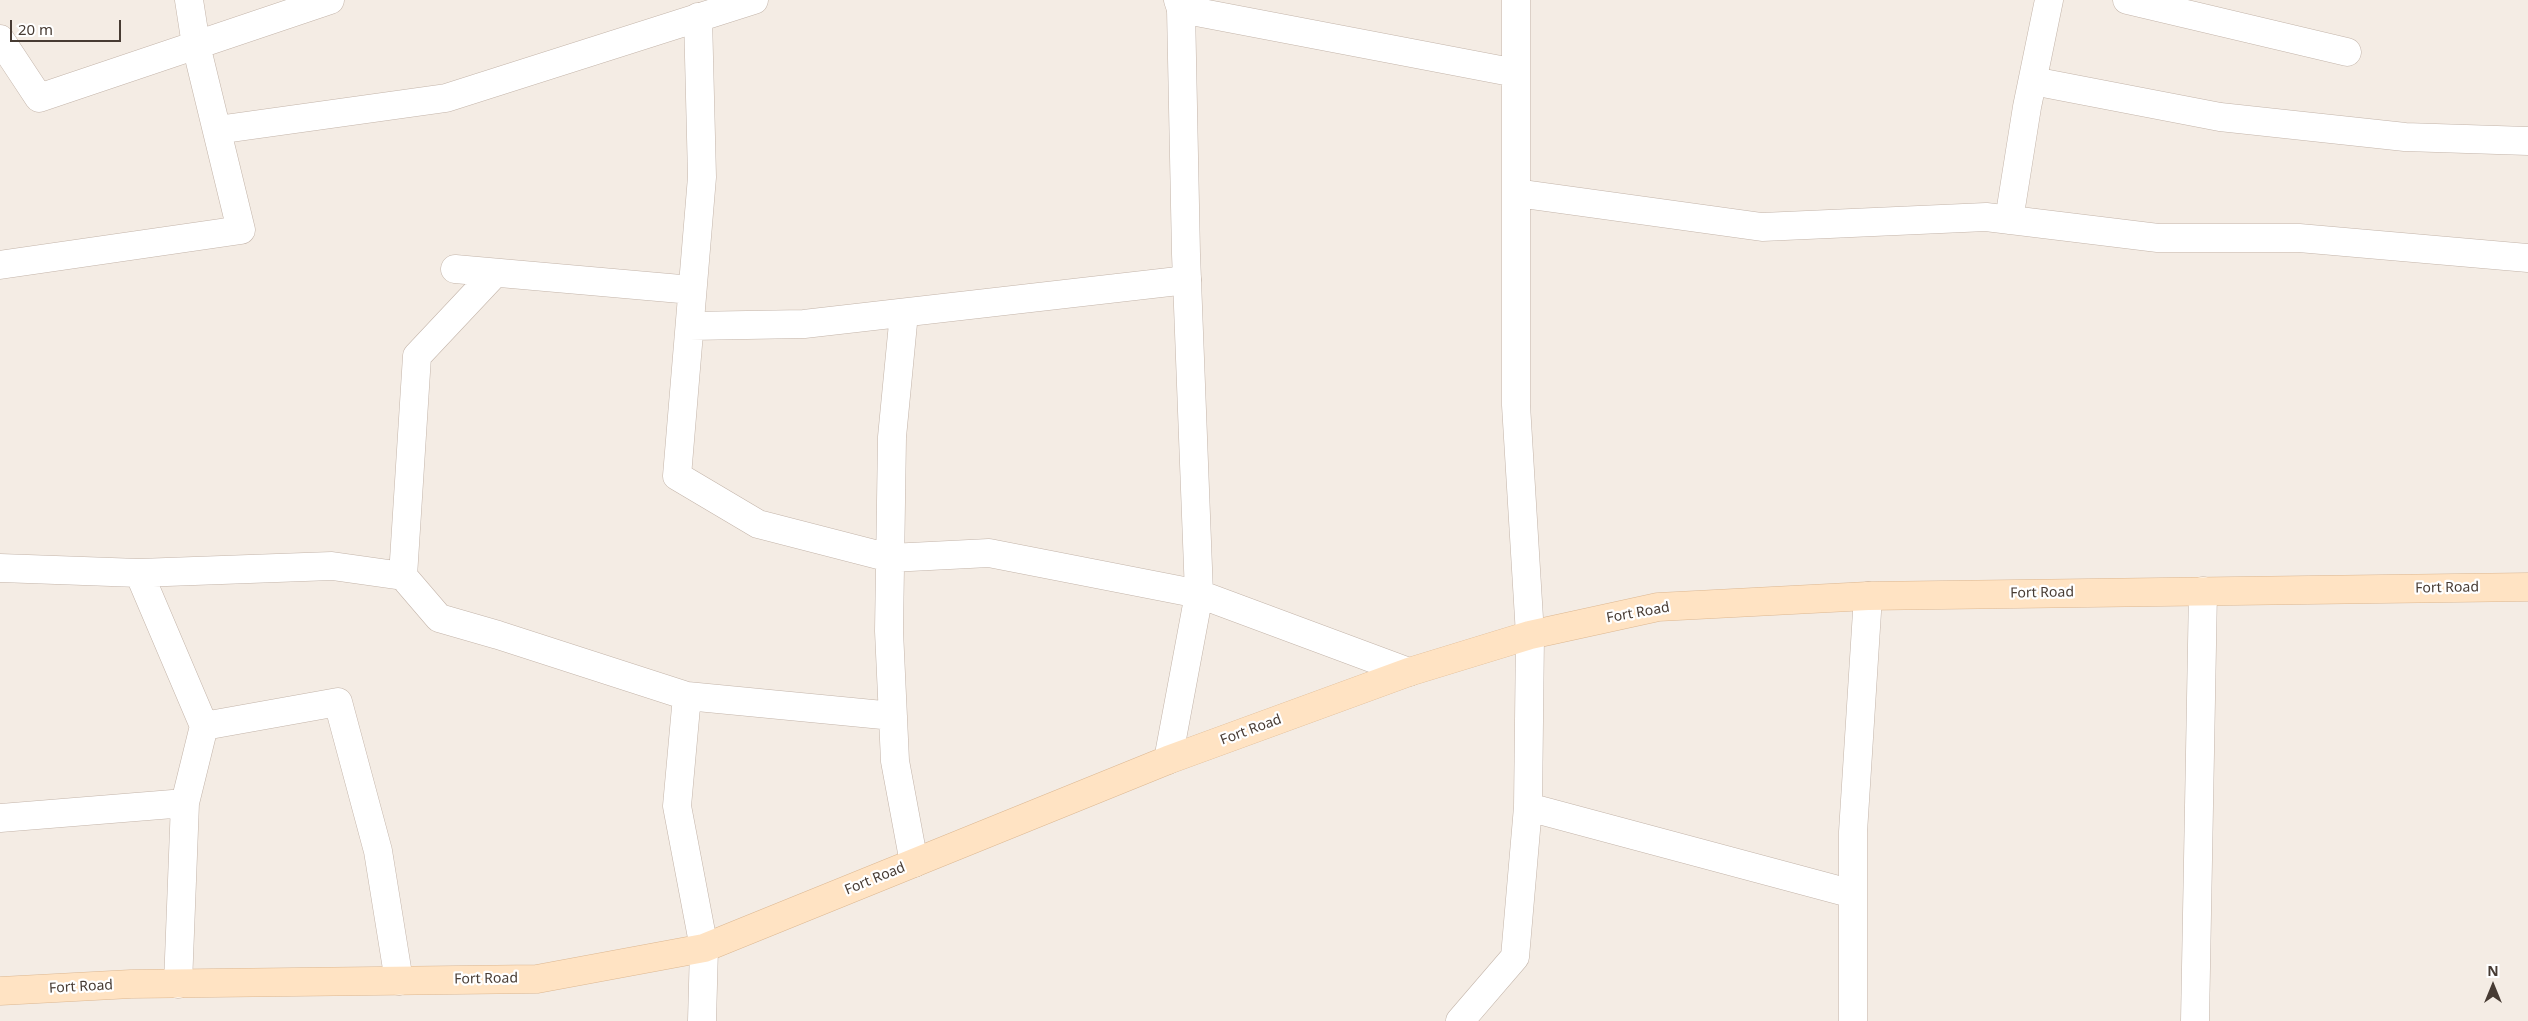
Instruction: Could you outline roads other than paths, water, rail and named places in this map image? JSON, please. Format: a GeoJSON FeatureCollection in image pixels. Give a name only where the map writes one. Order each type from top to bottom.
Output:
{"type":"FeatureCollection","features":[{"type":"Feature","properties":{"kind":"main road","name":"Fort Road"},"geometry":{"type":"LineString","coordinates":[[0,991],[178,984],[537,979],[704,948],[1168,760],[1409,672],[1530,635],[1658,607],[1868,596],[2528,587]]}},
{"type":"Feature","properties":{"kind":"street"},"geometry":{"type":"LineString","coordinates":[[0,265],[241,230],[196,45],[188,0]]}},
{"type":"Feature","properties":{"kind":"street"},"geometry":{"type":"LineString","coordinates":[[0,40],[39,98],[330,0]]}},
{"type":"Feature","properties":{"kind":"street"},"geometry":{"type":"LineString","coordinates":[[217,130],[446,98],[754,0]]}},
{"type":"Feature","properties":{"kind":"street"},"geometry":{"type":"LineString","coordinates":[[1460,1021],[1515,957],[1528,807],[1530,635],[1516,405],[1516,0]]}},
{"type":"Feature","properties":{"kind":"street"},"geometry":{"type":"LineString","coordinates":[[2009,220],[2049,0]]}},
{"type":"Feature","properties":{"kind":"street"},"geometry":{"type":"LineString","coordinates":[[2127,0],[2346,52]]}},
{"type":"Feature","properties":{"kind":"street"},"geometry":{"type":"LineString","coordinates":[[1168,760],[1199,594],[1187,280],[1180,5],[1516,73]]}},
{"type":"Feature","properties":{"kind":"street"},"geometry":{"type":"LineString","coordinates":[[698,17],[702,177],[677,476],[758,524],[890,558],[989,553],[1199,594],[1409,672]]}},
{"type":"Feature","properties":{"kind":"street"},"geometry":{"type":"LineString","coordinates":[[2033,81],[2220,117],[2405,137],[2528,141]]}},
{"type":"Feature","properties":{"kind":"street"},"geometry":{"type":"LineString","coordinates":[[1516,193],[1762,227],[1986,217],[2158,238],[2299,238],[2528,258]]}},
{"type":"Feature","properties":{"kind":"street"},"geometry":{"type":"LineString","coordinates":[[456,269],[692,290]]}},
{"type":"Feature","properties":{"kind":"street"},"geometry":{"type":"LineString","coordinates":[[403,576],[417,356],[495,273]]}},
{"type":"Feature","properties":{"kind":"street"},"geometry":{"type":"LineString","coordinates":[[690,326],[804,324],[1187,280]]}},
{"type":"Feature","properties":{"kind":"street"},"geometry":{"type":"LineString","coordinates":[[904,313],[892,437],[889,631],[895,761],[914,863]]}},
{"type":"Feature","properties":{"kind":"street"},"geometry":{"type":"LineString","coordinates":[[0,568],[139,573],[332,566],[403,576],[439,618],[687,696],[893,716]]}},
{"type":"Feature","properties":{"kind":"street"},"geometry":{"type":"LineString","coordinates":[[139,573],[204,726],[186,803],[178,984]]}},
{"type":"Feature","properties":{"kind":"street"},"geometry":{"type":"LineString","coordinates":[[2195,1021],[2203,591]]}},
{"type":"Feature","properties":{"kind":"street"},"geometry":{"type":"LineString","coordinates":[[1853,1021],[1853,832],[1868,596]]}},
{"type":"Feature","properties":{"kind":"street"},"geometry":{"type":"LineString","coordinates":[[687,696],[677,806],[704,948],[702,1021]]}},
{"type":"Feature","properties":{"kind":"street"},"geometry":{"type":"LineString","coordinates":[[204,726],[338,702],[378,851],[399,981]]}},
{"type":"Feature","properties":{"kind":"street"},"geometry":{"type":"LineString","coordinates":[[0,818],[186,803]]}},
{"type":"Feature","properties":{"kind":"street"},"geometry":{"type":"LineString","coordinates":[[1528,807],[1853,894]]}}]}
